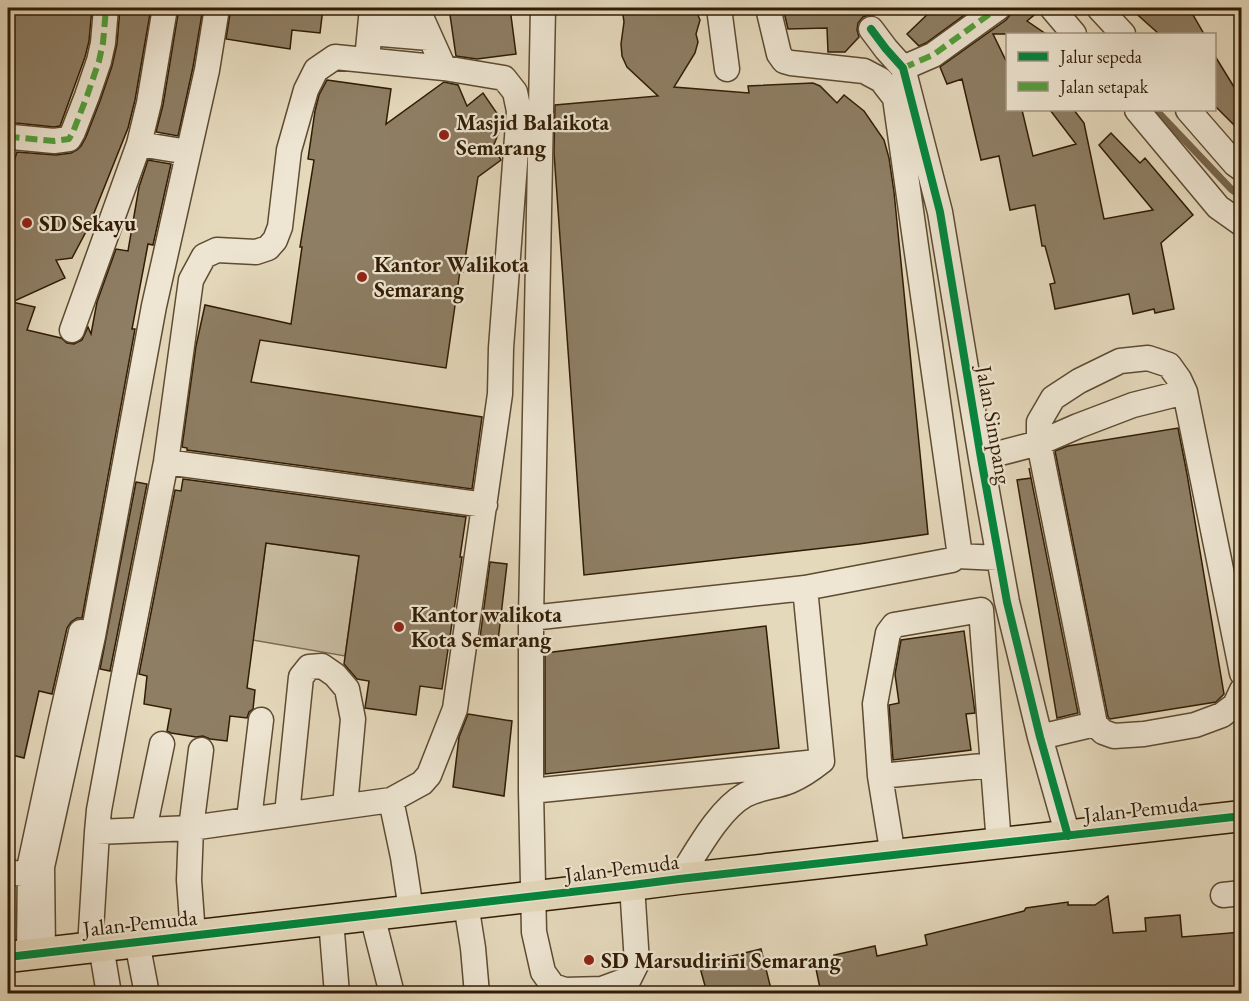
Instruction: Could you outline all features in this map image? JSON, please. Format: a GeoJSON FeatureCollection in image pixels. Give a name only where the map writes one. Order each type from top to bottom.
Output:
{"type":"FeatureCollection","features":[{"type":"Feature","properties":{"kind":"main road","name":"Jalan Pemuda"},"geometry":{"type":"LineString","coordinates":[[26,955],[1242,816]]}},
{"type":"Feature","properties":{"kind":"street"},"geometry":{"type":"LineString","coordinates":[[8,135],[54,141],[69,139],[99,61],[106,8]]}},
{"type":"Feature","properties":{"kind":"street"},"geometry":{"type":"LineString","coordinates":[[72,330],[139,144],[149,103],[165,8]]}},
{"type":"Feature","properties":{"kind":"street"},"geometry":{"type":"LineString","coordinates":[[26,955],[27,874],[42,867],[93,636],[154,306],[207,70],[217,8]]}},
{"type":"Feature","properties":{"kind":"street"},"geometry":{"type":"LineString","coordinates":[[543,8],[531,618],[531,791],[534,932],[543,972],[553,986],[565,990],[602,989],[628,979],[638,963],[632,885]]}},
{"type":"Feature","properties":{"kind":"street"},"geometry":{"type":"LineString","coordinates":[[719,8],[727,69]]}},
{"type":"Feature","properties":{"kind":"street"},"geometry":{"type":"LineString","coordinates":[[531,618],[805,588],[952,561],[957,556],[958,549],[895,98],[881,80],[864,71],[784,61],[779,54],[768,8]]}},
{"type":"Feature","properties":{"kind":"street"},"geometry":{"type":"LineString","coordinates":[[903,68],[933,55],[998,8]]}},
{"type":"Feature","properties":{"kind":"street"},"geometry":{"type":"LineString","coordinates":[[1052,8],[1073,33]]}},
{"type":"Feature","properties":{"kind":"street"},"geometry":{"type":"LineString","coordinates":[[1099,8],[1122,33]]}},
{"type":"Feature","properties":{"kind":"street"},"geometry":{"type":"LineString","coordinates":[[371,17],[418,10],[444,68]]}},
{"type":"Feature","properties":{"kind":"street"},"geometry":{"type":"LineString","coordinates":[[371,17],[429,38]]}},
{"type":"Feature","properties":{"kind":"street"},"geometry":{"type":"LineString","coordinates":[[366,60],[371,17]]}},
{"type":"Feature","properties":{"kind":"street","name":"Jalan Simpang"},"geometry":{"type":"LineString","coordinates":[[871,29],[903,68],[940,212],[1007,602],[1040,736],[1068,836]]}},
{"type":"Feature","properties":{"kind":"street"},"geometry":{"type":"LineString","coordinates":[[97,832],[191,828],[391,800],[422,783],[429,775],[455,709],[500,394],[502,336],[519,111],[515,92],[504,78],[444,68],[335,57],[316,70],[306,90],[289,150],[280,227],[275,240],[267,248],[256,252],[217,250],[204,256],[191,280],[166,462],[99,810],[97,832],[95,947],[109,993]]}},
{"type":"Feature","properties":{"kind":"street"},"geometry":{"type":"LineString","coordinates":[[1138,111],[1218,207],[1242,224]]}},
{"type":"Feature","properties":{"kind":"street"},"geometry":{"type":"LineString","coordinates":[[1189,111],[1242,169]]}},
{"type":"Feature","properties":{"kind":"street"},"geometry":{"type":"LineString","coordinates":[[139,144],[188,152]]}},
{"type":"Feature","properties":{"kind":"street"},"geometry":{"type":"LineString","coordinates":[[924,302],[950,274]]}},
{"type":"Feature","properties":{"kind":"street"},"geometry":{"type":"LineString","coordinates":[[1242,673],[1185,392],[1169,365],[1148,358],[1120,361],[1079,381],[1053,398],[1039,422],[1039,443],[1095,724],[1102,732],[1114,736],[1144,734],[1195,725],[1222,715],[1235,705],[1242,690]]}},
{"type":"Feature","properties":{"kind":"street"},"geometry":{"type":"LineString","coordinates":[[981,458],[1039,443],[1132,405],[1185,392]]}},
{"type":"Feature","properties":{"kind":"street"},"geometry":{"type":"LineString","coordinates":[[166,462],[484,505]]}},
{"type":"Feature","properties":{"kind":"street"},"geometry":{"type":"LineString","coordinates":[[957,556],[999,558]]}},
{"type":"Feature","properties":{"kind":"street"},"geometry":{"type":"LineString","coordinates":[[805,588],[822,761]]}},
{"type":"Feature","properties":{"kind":"street"},"geometry":{"type":"LineString","coordinates":[[893,856],[880,776],[875,704],[888,633],[894,625],[981,609],[999,844]]}},
{"type":"Feature","properties":{"kind":"street"},"geometry":{"type":"LineString","coordinates":[[287,814],[302,676],[309,667],[322,666],[335,675],[347,689],[353,719],[345,806]]}},
{"type":"Feature","properties":{"kind":"street"},"geometry":{"type":"LineString","coordinates":[[249,819],[261,720]]}},
{"type":"Feature","properties":{"kind":"street"},"geometry":{"type":"LineString","coordinates":[[1040,736],[1095,724]]}},
{"type":"Feature","properties":{"kind":"street"},"geometry":{"type":"LineString","coordinates":[[144,830],[162,744]]}},
{"type":"Feature","properties":{"kind":"street"},"geometry":{"type":"LineString","coordinates":[[194,935],[189,880],[191,828],[201,750]]}},
{"type":"Feature","properties":{"kind":"street"},"geometry":{"type":"LineString","coordinates":[[531,791],[822,761]]}},
{"type":"Feature","properties":{"kind":"street"},"geometry":{"type":"LineString","coordinates":[[679,879],[716,822],[728,808],[744,795],[788,782],[822,761]]}},
{"type":"Feature","properties":{"kind":"street"},"geometry":{"type":"LineString","coordinates":[[880,776],[993,765]]}},
{"type":"Feature","properties":{"kind":"street"},"geometry":{"type":"LineString","coordinates":[[391,800],[411,910]]}},
{"type":"Feature","properties":{"kind":"street"},"geometry":{"type":"LineString","coordinates":[[466,904],[477,993]]}},
{"type":"Feature","properties":{"kind":"street"},"geometry":{"type":"LineString","coordinates":[[372,915],[392,993]]}},
{"type":"Feature","properties":{"kind":"street"},"geometry":{"type":"LineString","coordinates":[[331,920],[338,993]]}},
{"type":"Feature","properties":{"kind":"street"},"geometry":{"type":"LineString","coordinates":[[137,942],[147,993]]}},
{"type":"Feature","properties":{"kind":"shaded area"},"geometry":{"type":"Polygon","coordinates":[[[266,543],[359,556],[345,656],[253,640],[266,543]]]}},
{"type":"Feature","properties":{"kind":"building"},"geometry":{"type":"Polygon","coordinates":[[[10,8],[92,8],[85,57],[60,126],[8,121],[10,8]]]}},
{"type":"Feature","properties":{"kind":"building"},"geometry":{"type":"Polygon","coordinates":[[[120,8],[151,8],[128,128],[88,228],[72,258],[56,260],[65,278],[12,302],[35,307],[27,330],[61,338],[67,343],[74,344],[82,340],[88,327],[91,334],[97,302],[116,249],[128,251],[139,187],[148,160],[171,164],[153,245],[148,244],[132,329],[135,329],[82,618],[71,622],[67,628],[52,694],[39,691],[24,758],[8,754],[8,179],[17,152],[56,155],[71,153],[81,146],[112,66],[117,44],[120,8]]]}},
{"type":"Feature","properties":{"kind":"building"},"geometry":{"type":"Polygon","coordinates":[[[179,8],[203,8],[178,136],[156,132],[163,105],[179,8]]]}},
{"type":"Feature","properties":{"kind":"building"},"geometry":{"type":"Polygon","coordinates":[[[231,8],[323,8],[320,33],[292,30],[290,49],[226,39],[231,8]]]}},
{"type":"Feature","properties":{"kind":"building"},"geometry":{"type":"Polygon","coordinates":[[[449,8],[510,8],[516,54],[477,59],[456,56],[449,8]]]}},
{"type":"Feature","properties":{"kind":"building"},"geometry":{"type":"Polygon","coordinates":[[[622,8],[695,8],[700,20],[696,34],[698,42],[695,53],[674,87],[749,93],[748,86],[813,83],[820,86],[837,103],[844,95],[864,111],[884,140],[894,192],[928,534],[584,575],[554,153],[555,105],[658,96],[627,67],[622,56],[624,22],[622,8]]]}},
{"type":"Feature","properties":{"kind":"building"},"geometry":{"type":"Polygon","coordinates":[[[783,8],[874,8],[874,15],[863,17],[858,23],[859,37],[845,52],[828,52],[827,28],[788,29],[783,8]]]}},
{"type":"Feature","properties":{"kind":"building"},"geometry":{"type":"Polygon","coordinates":[[[934,8],[974,8],[919,46],[907,34],[934,8]]]}},
{"type":"Feature","properties":{"kind":"building"},"geometry":{"type":"Polygon","coordinates":[[[1012,8],[1038,8],[1038,12],[1027,21],[1045,33],[993,34],[1006,61],[1006,111],[1022,111],[1033,156],[1076,144],[1051,111],[1075,111],[1084,123],[1104,219],[1153,210],[1099,145],[1111,133],[1140,163],[1145,158],[1193,215],[1161,243],[1174,309],[1155,313],[1154,309],[1133,314],[1129,294],[1055,309],[1050,284],[1055,283],[1045,246],[1042,246],[1035,205],[1010,210],[999,156],[981,160],[962,79],[947,84],[940,67],[1006,20],[1012,8]]]}},
{"type":"Feature","properties":{"kind":"building"},"geometry":{"type":"Polygon","coordinates":[[[1130,8],[1189,8],[1203,33],[1158,33],[1130,8]]]}},
{"type":"Feature","properties":{"kind":"building"},"geometry":{"type":"Polygon","coordinates":[[[1216,58],[1242,100],[1242,133],[1216,107],[1216,58]]]}},
{"type":"Feature","properties":{"kind":"building"},"geometry":{"type":"Polygon","coordinates":[[[327,80],[391,89],[386,124],[444,82],[458,85],[467,106],[483,93],[503,122],[493,147],[501,160],[478,177],[463,272],[460,271],[446,368],[260,340],[251,382],[482,417],[472,489],[187,450],[182,447],[196,346],[205,305],[291,324],[314,160],[308,159],[315,111],[319,95],[327,80]]]}},
{"type":"Feature","properties":{"kind":"building"},"geometry":{"type":"Polygon","coordinates":[[[1178,428],[1224,694],[1216,702],[1110,719],[1055,451],[1068,446],[1178,428]]]}},
{"type":"Feature","properties":{"kind":"building"},"geometry":{"type":"Polygon","coordinates":[[[1031,478],[1078,713],[1057,718],[1017,480],[1031,478]]]}},
{"type":"Feature","properties":{"kind":"building"},"geometry":{"type":"Polygon","coordinates":[[[183,479],[466,517],[442,689],[420,686],[416,715],[365,708],[369,681],[357,679],[344,664],[359,556],[266,543],[247,688],[255,690],[253,709],[247,718],[230,716],[227,741],[167,731],[171,709],[144,704],[147,676],[139,674],[175,490],[181,491],[183,479]]]}},
{"type":"Feature","properties":{"kind":"building"},"geometry":{"type":"Polygon","coordinates":[[[136,482],[147,484],[110,671],[100,669],[136,482]]]}},
{"type":"Feature","properties":{"kind":"building"},"geometry":{"type":"Polygon","coordinates":[[[490,562],[507,564],[498,641],[480,638],[490,562]]]}},
{"type":"Feature","properties":{"kind":"building"},"geometry":{"type":"Polygon","coordinates":[[[766,626],[779,748],[545,774],[545,653],[766,626]]]}},
{"type":"Feature","properties":{"kind":"building"},"geometry":{"type":"Polygon","coordinates":[[[964,631],[975,713],[966,714],[971,750],[893,760],[889,705],[899,703],[895,674],[901,640],[964,631]]]}},
{"type":"Feature","properties":{"kind":"building"},"geometry":{"type":"Polygon","coordinates":[[[468,714],[512,721],[504,796],[453,787],[459,737],[468,714]]]}},
{"type":"Feature","properties":{"kind":"building"},"geometry":{"type":"Polygon","coordinates":[[[1108,896],[1113,933],[1146,931],[1145,918],[1180,915],[1182,937],[1242,932],[1242,993],[821,993],[816,969],[836,964],[834,955],[875,946],[877,956],[927,945],[925,935],[1024,911],[1026,908],[1068,902],[1068,905],[1095,905],[1108,896]]]}},
{"type":"Feature","properties":{"kind":"building"},"geometry":{"type":"Polygon","coordinates":[[[761,949],[772,993],[707,993],[699,964],[761,949]]]}},
{"type":"Feature","properties":{"kind":"waterway"},"geometry":{"type":"LineString","coordinates":[[1157,111],[1232,190],[1242,197]]}},
{"type":"Feature","properties":{"kind":"marked path"},"geometry":{"type":"LineString","coordinates":[[8,135],[54,141],[69,139],[99,61],[106,8]]}},
{"type":"Feature","properties":{"kind":"marked path"},"geometry":{"type":"LineString","coordinates":[[903,68],[933,55],[998,8]]}},
{"type":"Feature","properties":{"kind":"cycle path"},"geometry":{"type":"LineString","coordinates":[[871,29],[903,68],[940,212],[1007,602],[1040,737],[1068,836]]}},
{"type":"Feature","properties":{"kind":"cycle path"},"geometry":{"type":"LineString","coordinates":[[8,957],[1242,816]]}},
{"type":"Feature","properties":{"kind":"place","name":"Masjid Balaikota Semarang"},"geometry":{"type":"Point","coordinates":[444,135]}},
{"type":"Feature","properties":{"kind":"place","name":"SD Sekayu"},"geometry":{"type":"Point","coordinates":[27,223]}},
{"type":"Feature","properties":{"kind":"place","name":"Kantor Walikota Semarang"},"geometry":{"type":"Point","coordinates":[362,277]}},
{"type":"Feature","properties":{"kind":"place","name":"Kantor walikota Kota Semarang"},"geometry":{"type":"Point","coordinates":[399,627]}},
{"type":"Feature","properties":{"kind":"place","name":"SD Marsudirini Semarang"},"geometry":{"type":"Point","coordinates":[589,960]}}]}
